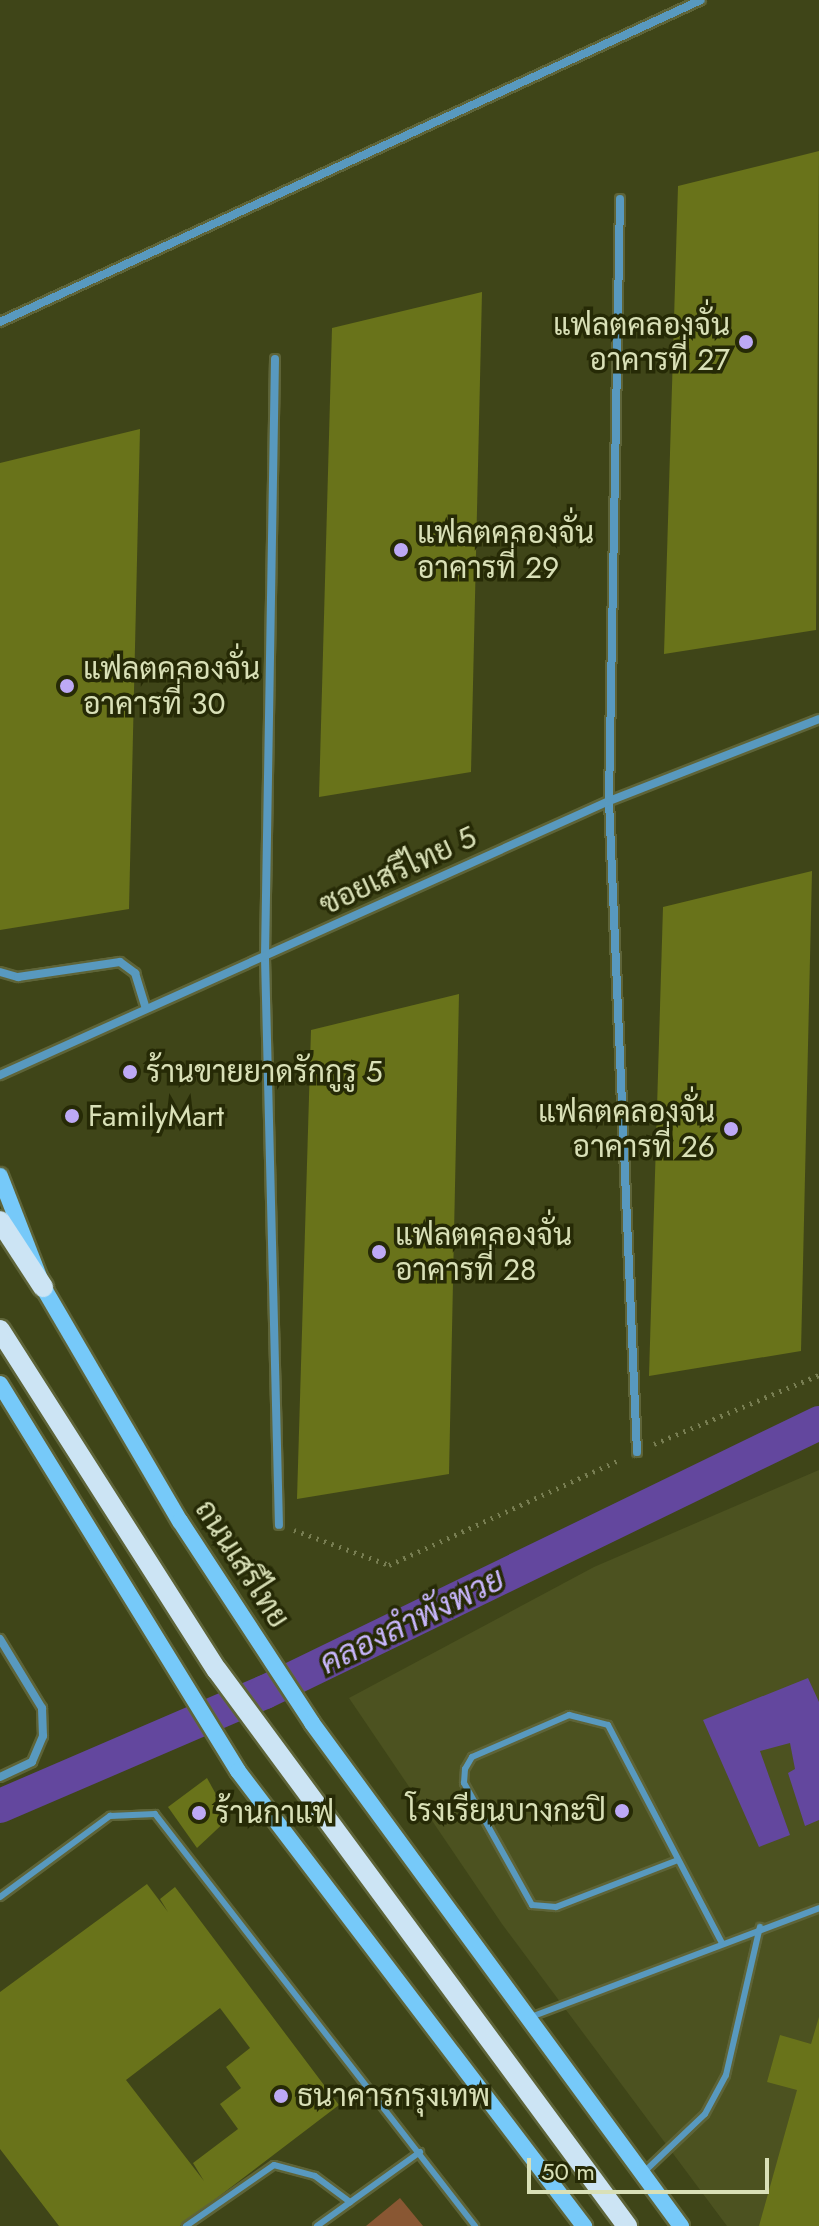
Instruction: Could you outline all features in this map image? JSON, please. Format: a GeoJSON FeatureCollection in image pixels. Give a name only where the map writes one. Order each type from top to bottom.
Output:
{"type":"FeatureCollection","features":[{"type":"Feature","properties":{"kind":"main road","name":"ถนนเสรีไทย"},"geometry":{"type":"LineString","coordinates":[[0,1176],[43,1287],[272,1662],[312,1723],[681,2226]]}},
{"type":"Feature","properties":{"kind":"main road"},"geometry":{"type":"LineString","coordinates":[[0,1221],[43,1287]]}},
{"type":"Feature","properties":{"kind":"main road"},"geometry":{"type":"LineString","coordinates":[[0,1330],[178,1615],[627,2226]]}},
{"type":"Feature","properties":{"kind":"main road"},"geometry":{"type":"LineString","coordinates":[[0,1384],[196,1711],[238,1771],[584,2226]]}},
{"type":"Feature","properties":{"kind":"street"},"geometry":{"type":"LineString","coordinates":[[0,322],[701,0]]}},
{"type":"Feature","properties":{"kind":"street"},"geometry":{"type":"LineString","coordinates":[[620,199],[609,801],[637,1452]]}},
{"type":"Feature","properties":{"kind":"street"},"geometry":{"type":"LineString","coordinates":[[275,359],[265,958],[279,1525]]}},
{"type":"Feature","properties":{"kind":"street","name":"ซอยเสรีไทย 5"},"geometry":{"type":"LineString","coordinates":[[0,1075],[145,1006],[265,958],[609,801],[819,719]]}},
{"type":"Feature","properties":{"kind":"street"},"geometry":{"type":"LineString","coordinates":[[0,972],[18,977],[120,962],[135,973],[145,1006]]}},
{"type":"Feature","properties":{"kind":"street"},"geometry":{"type":"LineString","coordinates":[[0,1639],[42,1708],[43,1736],[32,1762],[0,1777]]}},
{"type":"Feature","properties":{"kind":"lane"},"geometry":{"type":"LineString","coordinates":[[678,1860],[556,1907],[532,1905],[464,1783],[465,1769],[472,1757],[569,1715],[588,1716],[608,1725],[722,1943]]}},
{"type":"Feature","properties":{"kind":"lane"},"geometry":{"type":"LineString","coordinates":[[0,1897],[110,1816],[155,1814],[475,2226]]}},
{"type":"Feature","properties":{"kind":"lane"},"geometry":{"type":"LineString","coordinates":[[526,2018],[760,1927],[819,1908]]}},
{"type":"Feature","properties":{"kind":"lane"},"geometry":{"type":"LineString","coordinates":[[642,2174],[705,2114],[726,2075],[760,1927]]}},
{"type":"Feature","properties":{"kind":"lane"},"geometry":{"type":"LineString","coordinates":[[317,2226],[420,2152]]}},
{"type":"Feature","properties":{"kind":"lane"},"geometry":{"type":"LineString","coordinates":[[186,2226],[274,2165],[315,2176],[350,2202]]}},
{"type":"Feature","properties":{"kind":"path"},"geometry":{"type":"LineString","coordinates":[[279,1525],[389,1565],[637,1452],[819,1375]]}},
{"type":"Feature","properties":{"kind":"shaded area","name":"โรงเรียนบางกะปิ"},"geometry":{"type":"Polygon","coordinates":[[[819,1470],[819,2226],[727,2226],[502,1924],[349,1698],[594,1567],[819,1470]]]}},
{"type":"Feature","properties":{"kind":"shaded area"},"geometry":{"type":"Polygon","coordinates":[[[808,1678],[819,1702],[819,1820],[805,1826],[788,1773],[795,1769],[790,1743],[760,1751],[790,1835],[759,1847],[703,1720],[808,1678]]]}},
{"type":"Feature","properties":{"kind":"shaded area"},"geometry":{"type":"Polygon","coordinates":[[[400,2198],[423,2226],[366,2226],[400,2198]]]}},
{"type":"Feature","properties":{"kind":"building","name":"แฟลตคลองจั่น อาคารที่ 27"},"geometry":{"type":"Polygon","coordinates":[[[819,151],[816,630],[664,654],[678,186],[819,151]]]}},
{"type":"Feature","properties":{"kind":"building","name":"แฟลตคลองจั่น อาคารที่ 29"},"geometry":{"type":"Polygon","coordinates":[[[482,292],[471,772],[319,797],[332,328],[482,292]]]}},
{"type":"Feature","properties":{"kind":"building","name":"แฟลตคลองจั่น อาคารที่ 30"},"geometry":{"type":"Polygon","coordinates":[[[140,429],[129,909],[0,930],[0,463],[140,429]]]}},
{"type":"Feature","properties":{"kind":"building","name":"แฟลตคลองจั่น อาคารที่ 26"},"geometry":{"type":"Polygon","coordinates":[[[812,871],[801,1351],[649,1376],[663,907],[812,871]]]}},
{"type":"Feature","properties":{"kind":"building","name":"แฟลตคลองจั่น อาคารที่ 28"},"geometry":{"type":"Polygon","coordinates":[[[459,994],[449,1474],[297,1499],[311,1030],[459,994]]]}},
{"type":"Feature","properties":{"kind":"building","name":"ร้านกาแฟ"},"geometry":{"type":"Polygon","coordinates":[[[207,1778],[229,1818],[197,1848],[168,1807],[207,1778]]]}},
{"type":"Feature","properties":{"kind":"building"},"geometry":{"type":"Polygon","coordinates":[[[147,1884],[168,1912],[160,1899],[175,1887],[339,2105],[180,2226],[59,2226],[0,2149],[0,1992],[147,1884]],[[220,2008],[126,2080],[204,2181],[193,2163],[238,2129],[220,2104],[241,2088],[226,2067],[250,2048],[220,2008]]]}},
{"type":"Feature","properties":{"kind":"building"},"geometry":{"type":"Polygon","coordinates":[[[819,2017],[819,2226],[759,2226],[797,2090],[767,2082],[780,2035],[811,2044],[819,2017]]]}},
{"type":"Feature","properties":{"kind":"waterway","name":"คลองลำพังพวย"},"geometry":{"type":"LineString","coordinates":[[0,1806],[265,1692],[819,1423]]}},
{"type":"Feature","properties":{"kind":"place","name":"แฟลตคลองจั่น อาคารที่ 27"},"geometry":{"type":"Point","coordinates":[746,342]}},
{"type":"Feature","properties":{"kind":"place","name":"แฟลตคลองจั่น อาคารที่ 29"},"geometry":{"type":"Point","coordinates":[401,550]}},
{"type":"Feature","properties":{"kind":"place","name":"แฟลตคลองจั่น อาคารที่ 30"},"geometry":{"type":"Point","coordinates":[67,686]}},
{"type":"Feature","properties":{"kind":"place","name":"ร้านขายยาดรักกูรู 5"},"geometry":{"type":"Point","coordinates":[130,1072]}},
{"type":"Feature","properties":{"kind":"place","name":"FamilyMart"},"geometry":{"type":"Point","coordinates":[72,1116]}},
{"type":"Feature","properties":{"kind":"place","name":"แฟลตคลองจั่น อาคารที่ 26"},"geometry":{"type":"Point","coordinates":[731,1129]}},
{"type":"Feature","properties":{"kind":"place","name":"แฟลตคลองจั่น อาคารที่ 28"},"geometry":{"type":"Point","coordinates":[379,1252]}},
{"type":"Feature","properties":{"kind":"place","name":"โรงเรียนบางกะปิ"},"geometry":{"type":"Point","coordinates":[622,1811]}},
{"type":"Feature","properties":{"kind":"place","name":"ร้านกาแฟ"},"geometry":{"type":"Point","coordinates":[199,1813]}},
{"type":"Feature","properties":{"kind":"place","name":"ธนาคารกรุงเทพ"},"geometry":{"type":"Point","coordinates":[281,2096]}}]}
